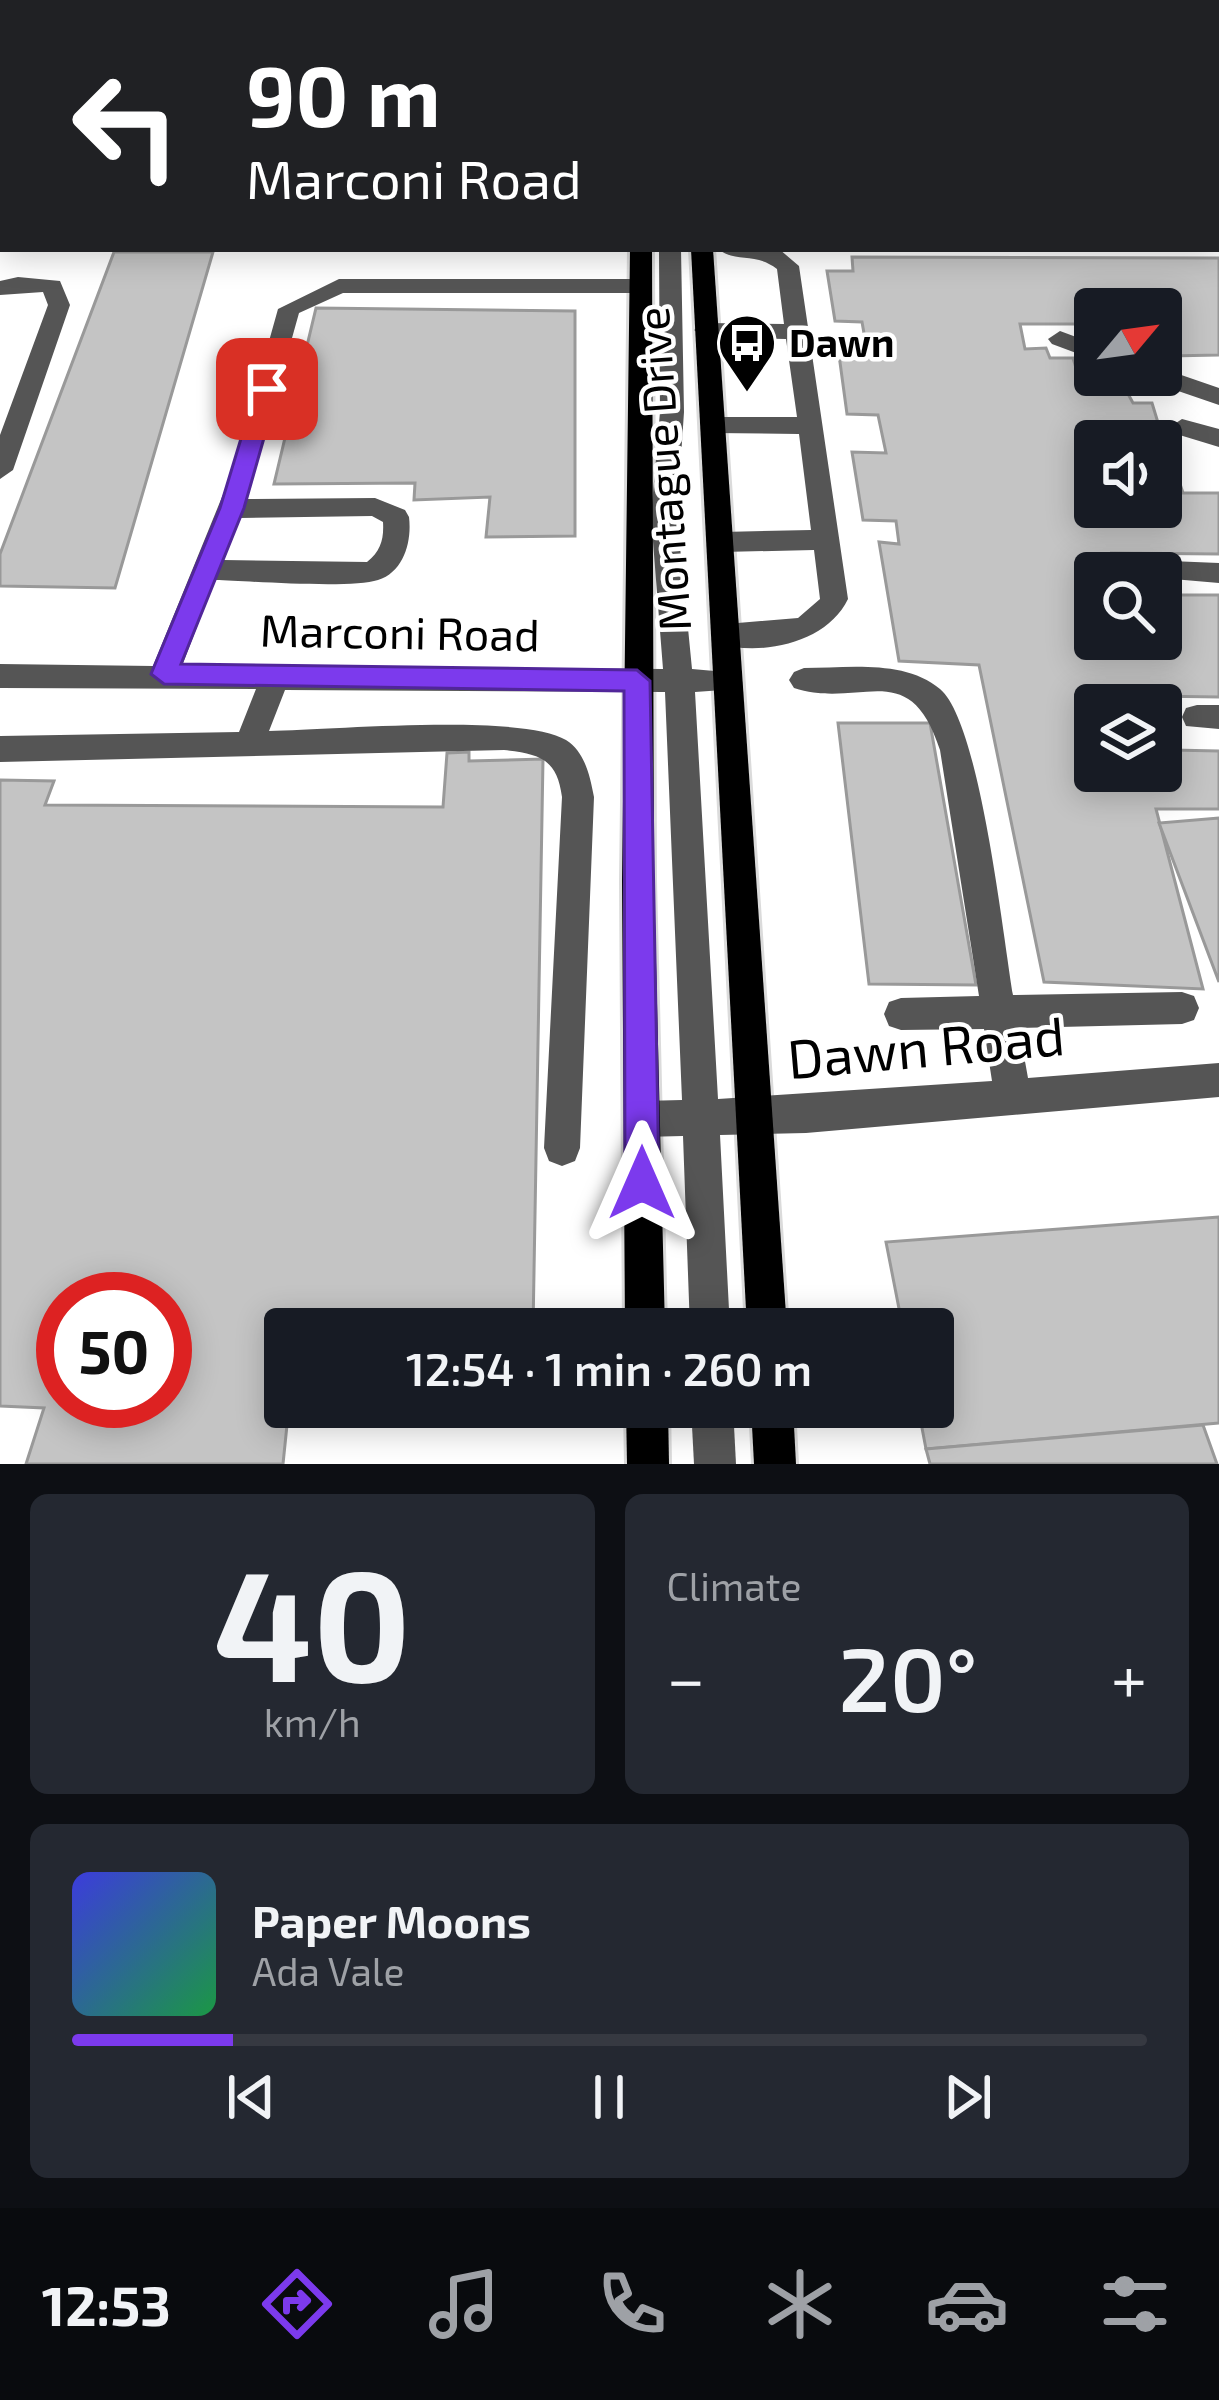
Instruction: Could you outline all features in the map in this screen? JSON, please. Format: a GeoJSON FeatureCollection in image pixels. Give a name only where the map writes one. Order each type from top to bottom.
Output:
{"type":"FeatureCollection","features":[{"type":"Feature","properties":{"kind":"main road","name":"Montague Drive"},"geometry":{"type":"LineString","coordinates":[[641,252],[637,681],[645,1308]]}},
{"type":"Feature","properties":{"kind":"main road","name":"Montague Drive"},"geometry":{"type":"LineString","coordinates":[[702,252],[766,1308]]}},
{"type":"Feature","properties":{"kind":"main road"},"geometry":{"type":"LineString","coordinates":[[647,1428],[648,1464]]}},
{"type":"Feature","properties":{"kind":"main road"},"geometry":{"type":"LineString","coordinates":[[773,1428],[775,1464]]}},
{"type":"Feature","properties":{"kind":"street"},"geometry":{"type":"LineString","coordinates":[[670,252],[672,412],[664,516],[680,682],[709,1308]]}},
{"type":"Feature","properties":{"kind":"street"},"geometry":{"type":"LineString","coordinates":[[725,635],[810,628],[824,618],[834,598],[788,266],[777,252]]}},
{"type":"Feature","properties":{"kind":"street"},"geometry":{"type":"LineString","coordinates":[[0,288],[52,286],[59,305],[0,470]]}},
{"type":"Feature","properties":{"kind":"street"},"geometry":{"type":"LineString","coordinates":[[164,674],[232,508],[289,309],[339,286],[641,286]]}},
{"type":"Feature","properties":{"kind":"street"},"geometry":{"type":"LineString","coordinates":[[706,330],[794,332]]}},
{"type":"Feature","properties":{"kind":"street"},"geometry":{"type":"LineString","coordinates":[[1060,339],[1074,344]]}},
{"type":"Feature","properties":{"kind":"street"},"geometry":{"type":"LineString","coordinates":[[1182,384],[1219,397]]}},
{"type":"Feature","properties":{"kind":"street"},"geometry":{"type":"LineString","coordinates":[[714,425],[809,426]]}},
{"type":"Feature","properties":{"kind":"street"},"geometry":{"type":"LineString","coordinates":[[1182,427],[1219,438]]}},
{"type":"Feature","properties":{"kind":"street"},"geometry":{"type":"LineString","coordinates":[[207,570],[372,572],[391,558],[398,532],[396,517],[375,507],[232,508]]}},
{"type":"Feature","properties":{"kind":"street"},"geometry":{"type":"LineString","coordinates":[[722,542],[826,540]]}},
{"type":"Feature","properties":{"kind":"street"},"geometry":{"type":"LineString","coordinates":[[1182,572],[1219,573]]}},
{"type":"Feature","properties":{"kind":"street"},"geometry":{"type":"LineString","coordinates":[[249,744],[275,675]]}},
{"type":"Feature","properties":{"kind":"street","name":"Marconi Road"},"geometry":{"type":"LineString","coordinates":[[0,676],[727,681]]}},
{"type":"Feature","properties":{"kind":"street"},"geometry":{"type":"LineString","coordinates":[[804,680],[884,682],[916,688],[933,699],[942,714],[955,750],[1013,1097]]}},
{"type":"Feature","properties":{"kind":"street"},"geometry":{"type":"LineString","coordinates":[[0,748],[504,738],[536,741],[569,759],[576,772],[578,797],[562,1148]]}},
{"type":"Feature","properties":{"kind":"street"},"geometry":{"type":"LineString","coordinates":[[902,1014],[1182,1008]]}},
{"type":"Feature","properties":{"kind":"street","name":"Dawn Road"},"geometry":{"type":"LineString","coordinates":[[642,1118],[753,1115],[1219,1079]]}},
{"type":"Feature","properties":{"kind":"street"},"geometry":{"type":"LineString","coordinates":[[713,1428],[715,1464]]}},
{"type":"Feature","properties":{"kind":"building"},"geometry":{"type":"Polygon","coordinates":[[[114,252],[213,252],[115,588],[0,586],[0,554],[114,252]]]}},
{"type":"Feature","properties":{"kind":"building"},"geometry":{"type":"Polygon","coordinates":[[[852,257],[1219,258],[1219,355],[1182,356],[1182,288],[1074,288],[1074,324],[1020,324],[1025,349],[1046,348],[1050,358],[1073,358],[1074,396],[1129,396],[1133,403],[1152,403],[1157,420],[1074,420],[1074,528],[1182,528],[1182,490],[1219,493],[1219,554],[1074,552],[1074,660],[1182,660],[1182,595],[1219,595],[1219,697],[1182,696],[1182,684],[1074,684],[1074,792],[1182,792],[1182,750],[1219,751],[1219,809],[1156,809],[1203,989],[1044,982],[979,665],[899,661],[879,542],[899,544],[896,521],[863,520],[852,452],[886,453],[878,415],[847,414],[839,355],[868,356],[862,322],[835,321],[827,271],[853,271],[852,257]]]}},
{"type":"Feature","properties":{"kind":"building"},"geometry":{"type":"Polygon","coordinates":[[[316,308],[575,311],[575,536],[486,537],[490,497],[414,500],[415,483],[274,484],[316,308]]]}},
{"type":"Feature","properties":{"kind":"building"},"geometry":{"type":"Polygon","coordinates":[[[838,723],[930,723],[976,985],[869,984],[838,723]]]}},
{"type":"Feature","properties":{"kind":"building"},"geometry":{"type":"Polygon","coordinates":[[[469,752],[469,761],[543,759],[533,1308],[264,1308],[264,1428],[287,1428],[283,1464],[26,1464],[38,1428],[192,1428],[192,1272],[36,1272],[36,1408],[0,1406],[0,780],[54,781],[45,805],[443,807],[447,753],[469,752]]]}},
{"type":"Feature","properties":{"kind":"building"},"geometry":{"type":"Polygon","coordinates":[[[1219,818],[1219,982],[1159,823],[1219,818]]]}},
{"type":"Feature","properties":{"kind":"building"},"geometry":{"type":"Polygon","coordinates":[[[1219,1217],[1219,1423],[926,1449],[922,1428],[954,1428],[954,1308],[899,1308],[886,1242],[1219,1217]]]}},
{"type":"Feature","properties":{"kind":"building"},"geometry":{"type":"Polygon","coordinates":[[[1203,1425],[1217,1464],[930,1464],[926,1449],[1203,1425]]]}},
{"type":"Feature","properties":{"kind":"place","name":"Dawn"},"geometry":{"type":"Point","coordinates":[747,394]}},
{"type":"Feature","properties":{"kind":"route"},"geometry":{"type":"LineString","coordinates":[[267,389],[246,470],[164,674],[637,681],[642,1183]]}}]}
